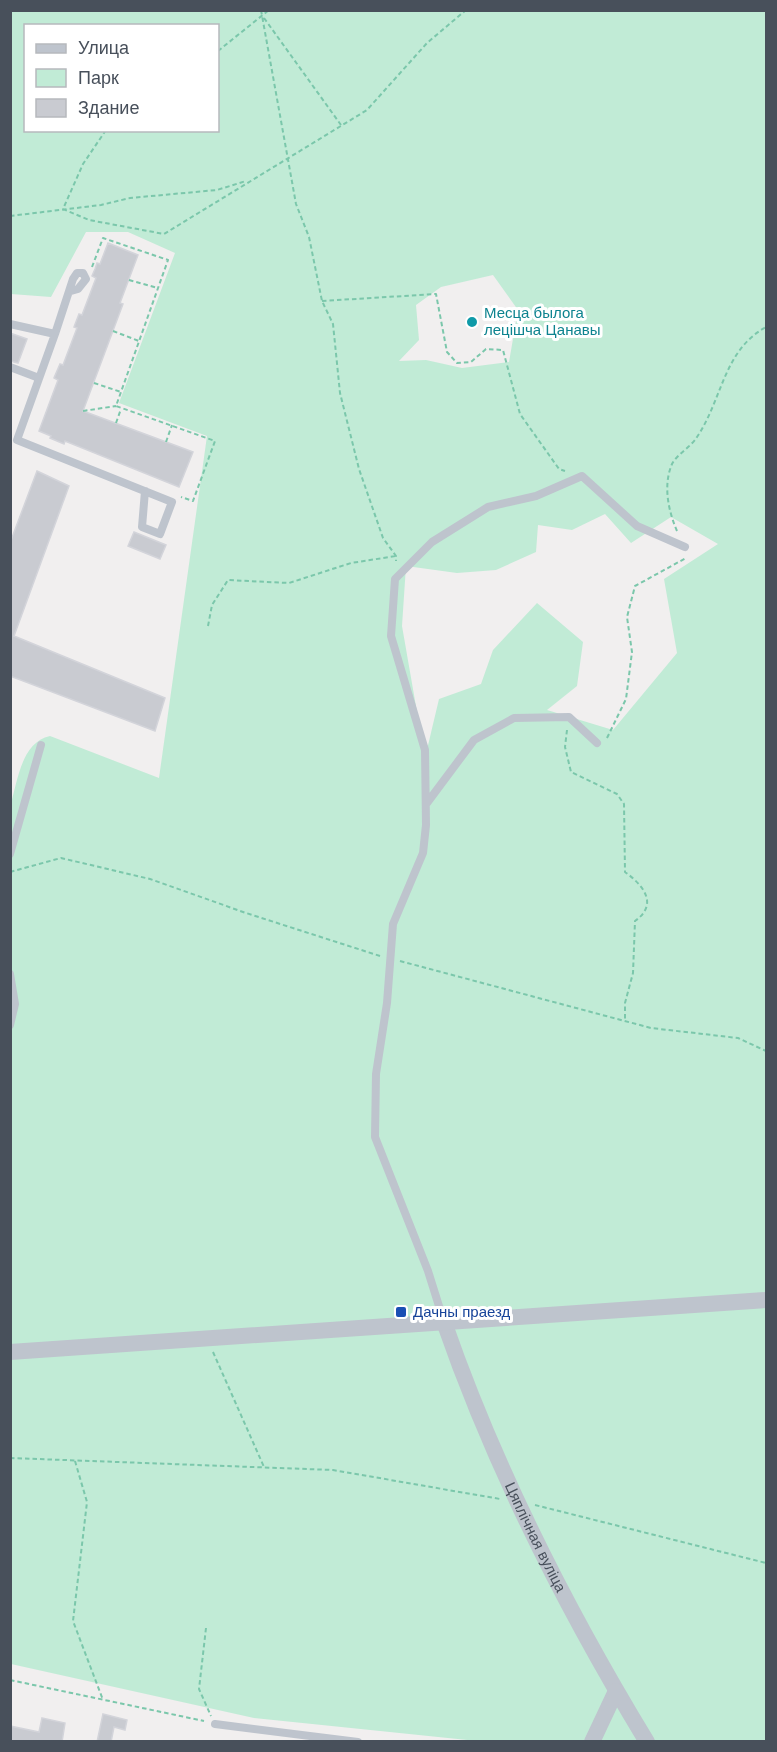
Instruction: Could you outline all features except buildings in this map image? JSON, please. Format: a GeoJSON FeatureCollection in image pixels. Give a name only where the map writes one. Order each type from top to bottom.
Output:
{"type":"FeatureCollection","features":[{"type":"Feature","properties":{"kind":"street"},"geometry":{"type":"LineString","coordinates":[[10,1352],[766,1300]]}},
{"type":"Feature","properties":{"kind":"street","name":"Цяплічная вуліца"},"geometry":{"type":"LineString","coordinates":[[444,1322],[465,1383],[517,1500],[616,1690],[647,1742]]}},
{"type":"Feature","properties":{"kind":"street"},"geometry":{"type":"LineString","coordinates":[[592,1742],[616,1690]]}},
{"type":"Feature","properties":{"kind":"lane"},"geometry":{"type":"LineString","coordinates":[[71,291],[17,440],[145,491],[172,502],[160,534],[142,527],[145,491]]}},
{"type":"Feature","properties":{"kind":"lane"},"geometry":{"type":"LineString","coordinates":[[10,324],[55,334]]}},
{"type":"Feature","properties":{"kind":"lane"},"geometry":{"type":"LineString","coordinates":[[10,367],[39,378]]}},
{"type":"Feature","properties":{"kind":"lane"},"geometry":{"type":"LineString","coordinates":[[444,1322],[428,1271],[375,1137],[376,1074],[387,1004],[393,924],[423,853],[427,804],[425,750],[391,636],[395,579],[432,542],[489,507],[536,496],[582,476],[637,525],[685,547]]}},
{"type":"Feature","properties":{"kind":"lane"},"geometry":{"type":"LineString","coordinates":[[427,804],[474,740],[514,718],[569,717],[597,743]]}},
{"type":"Feature","properties":{"kind":"lane"},"geometry":{"type":"LineString","coordinates":[[10,854],[41,745]]}},
{"type":"Feature","properties":{"kind":"lane"},"geometry":{"type":"LineString","coordinates":[[10,974],[15,1004],[10,1025]]}},
{"type":"Feature","properties":{"kind":"lane"},"geometry":{"type":"LineString","coordinates":[[215,1724],[358,1742]]}},
{"type":"Feature","properties":{"kind":"path"},"geometry":{"type":"LineString","coordinates":[[261,10],[296,204],[309,237],[321,301],[333,324],[340,393],[359,469],[383,538],[396,556],[395,579]]}},
{"type":"Feature","properties":{"kind":"path"},"geometry":{"type":"LineString","coordinates":[[219,50],[269,10]]}},
{"type":"Feature","properties":{"kind":"path"},"geometry":{"type":"LineString","coordinates":[[63,209],[89,220],[164,234],[367,110],[427,44],[466,10]]}},
{"type":"Feature","properties":{"kind":"path"},"geometry":{"type":"LineString","coordinates":[[262,15],[341,126]]}},
{"type":"Feature","properties":{"kind":"path"},"geometry":{"type":"LineString","coordinates":[[63,209],[83,164],[105,132]]}},
{"type":"Feature","properties":{"kind":"path"},"geometry":{"type":"LineString","coordinates":[[10,216],[101,205],[130,198],[217,190],[251,180]]}},
{"type":"Feature","properties":{"kind":"path"},"geometry":{"type":"LineString","coordinates":[[92,269],[103,238],[168,260],[116,406]]}},
{"type":"Feature","properties":{"kind":"path"},"geometry":{"type":"LineString","coordinates":[[129,280],[158,288]]}},
{"type":"Feature","properties":{"kind":"path"},"geometry":{"type":"LineString","coordinates":[[321,301],[436,294],[447,352],[457,363],[471,362],[486,350],[503,350],[520,414],[559,469],[582,476]]}},
{"type":"Feature","properties":{"kind":"path"},"geometry":{"type":"LineString","coordinates":[[597,743],[607,739],[626,699],[632,652],[627,617],[635,586],[686,558],[690,550],[685,547],[671,517],[666,489],[672,463],[695,440],[711,414],[729,364],[750,336],[766,327]]}},
{"type":"Feature","properties":{"kind":"path"},"geometry":{"type":"LineString","coordinates":[[113,332],[139,341]]}},
{"type":"Feature","properties":{"kind":"path"},"geometry":{"type":"LineString","coordinates":[[94,382],[121,392]]}},
{"type":"Feature","properties":{"kind":"path"},"geometry":{"type":"LineString","coordinates":[[83,411],[116,406],[215,441],[193,501],[175,494]]}},
{"type":"Feature","properties":{"kind":"path"},"geometry":{"type":"LineString","coordinates":[[116,423],[122,408]]}},
{"type":"Feature","properties":{"kind":"path"},"geometry":{"type":"LineString","coordinates":[[166,442],[172,426]]}},
{"type":"Feature","properties":{"kind":"path"},"geometry":{"type":"LineString","coordinates":[[208,626],[212,605],[228,580],[289,583],[351,563],[396,556]]}},
{"type":"Feature","properties":{"kind":"path"},"geometry":{"type":"LineString","coordinates":[[569,717],[565,747],[571,772],[616,794],[624,804],[625,872],[644,888],[648,903],[645,914],[635,921],[633,973],[625,1003],[625,1022]]}},
{"type":"Feature","properties":{"kind":"path"},"geometry":{"type":"LineString","coordinates":[[10,872],[61,858],[150,879],[257,917],[389,958],[651,1028],[738,1038],[766,1051]]}},
{"type":"Feature","properties":{"kind":"path"},"geometry":{"type":"LineString","coordinates":[[207,1339],[264,1467]]}},
{"type":"Feature","properties":{"kind":"path"},"geometry":{"type":"LineString","coordinates":[[10,1458],[333,1470],[480,1497],[517,1500],[766,1563]]}},
{"type":"Feature","properties":{"kind":"path"},"geometry":{"type":"LineString","coordinates":[[75,1461],[87,1502],[73,1621],[103,1700]]}},
{"type":"Feature","properties":{"kind":"path"},"geometry":{"type":"LineString","coordinates":[[206,1628],[199,1689],[215,1724]]}},
{"type":"Feature","properties":{"kind":"path"},"geometry":{"type":"LineString","coordinates":[[10,1680],[215,1724]]}},
{"type":"Feature","properties":{"kind":"green space"},"geometry":{"type":"Polygon","coordinates":[[[11,11],[766,11],[766,1741],[477,1741],[254,1718],[11,1664],[11,803],[27,754],[33,746],[50,736],[159,778],[207,436],[119,403],[175,253],[128,232],[86,232],[51,297],[11,294],[11,11]],[[493,275],[441,287],[416,305],[419,340],[399,361],[426,360],[462,368],[509,362],[518,310],[493,275]],[[605,514],[572,530],[538,525],[536,552],[496,570],[457,573],[406,566],[402,626],[425,758],[439,699],[481,684],[493,650],[537,603],[583,642],[577,686],[547,710],[613,730],[677,653],[664,579],[718,544],[671,517],[631,543],[605,514]]]}},
{"type":"Feature","properties":{"kind":"place","name":"Месца былога лецішча Цанавы"},"geometry":{"type":"Point","coordinates":[472,322]}},
{"type":"Feature","properties":{"kind":"place","name":"Дачны праезд"},"geometry":{"type":"Point","coordinates":[401,1312]}}]}
